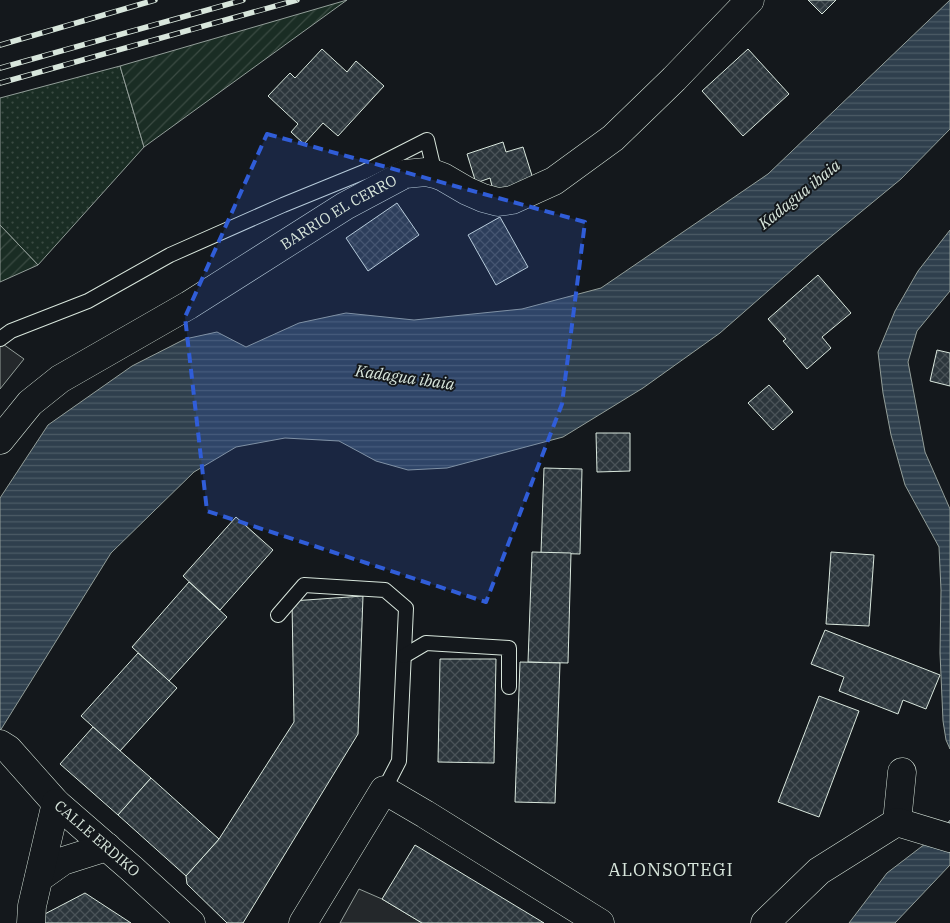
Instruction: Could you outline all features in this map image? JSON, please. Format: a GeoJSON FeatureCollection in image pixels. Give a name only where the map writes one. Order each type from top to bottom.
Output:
{"type":"FeatureCollection","features":[{"type":"Feature","properties":{"kind":"street","name":"BARRIO EL CERRO"},"geometry":{"type":"LineString","coordinates":[[0,440],[30,403],[60,379],[189,305],[345,206],[405,174],[426,172],[435,174],[467,191],[498,202],[512,200],[554,181],[613,138],[674,79],[750,0]]}},
{"type":"Feature","properties":{"kind":"street","name":"CALLE ERDIKO"},"geometry":{"type":"LineString","coordinates":[[4,746],[56,803],[191,923]]}},
{"type":"Feature","properties":{"kind":"street"},"geometry":{"type":"LineString","coordinates":[[897,822],[902,772]]}},
{"type":"Feature","properties":{"kind":"street"},"geometry":{"type":"LineString","coordinates":[[303,923],[384,790],[600,923]]}},
{"type":"Feature","properties":{"kind":"street"},"geometry":{"type":"LineString","coordinates":[[31,923],[32,906],[56,803]]}},
{"type":"Feature","properties":{"kind":"street"},"geometry":{"type":"LineString","coordinates":[[765,923],[819,871],[897,822],[944,836]]}},
{"type":"Feature","properties":{"kind":"street"},"geometry":{"type":"LineString","coordinates":[[39,878],[63,861],[107,847]]}},
{"type":"Feature","properties":{"kind":"lane"},"geometry":{"type":"LineString","coordinates":[[0,339],[11,331],[88,301],[170,255],[283,205],[364,172],[428,140],[435,174]]}},
{"type":"Feature","properties":{"kind":"lane"},"geometry":{"type":"LineString","coordinates":[[278,615],[304,585],[385,590],[406,608],[399,761],[384,790]]}},
{"type":"Feature","properties":{"kind":"lane"},"geometry":{"type":"LineString","coordinates":[[404,656],[426,643],[509,648],[509,687]]}},
{"type":"Feature","properties":{"kind":"highlighted area"},"geometry":{"type":"Polygon","coordinates":[[[267,134],[585,222],[562,404],[486,602],[207,511],[185,317],[267,134]]]}},
{"type":"Feature","properties":{"kind":"green space"},"geometry":{"type":"Polygon","coordinates":[[[347,0],[144,147],[120,66],[347,0]]]}},
{"type":"Feature","properties":{"kind":"green space"},"geometry":{"type":"Polygon","coordinates":[[[120,66],[144,147],[38,265],[0,225],[0,98],[120,66]]]}},
{"type":"Feature","properties":{"kind":"green space"},"geometry":{"type":"Polygon","coordinates":[[[0,225],[38,265],[0,282],[0,225]]]}},
{"type":"Feature","properties":{"kind":"shaded area"},"geometry":{"type":"Polygon","coordinates":[[[0,342],[24,359],[0,389],[0,342]]]}},
{"type":"Feature","properties":{"kind":"shaded area"},"geometry":{"type":"Polygon","coordinates":[[[359,889],[382,899],[422,923],[340,923],[359,889]]]}},
{"type":"Feature","properties":{"kind":"water","name":"Kadagua ibaia"},"geometry":{"type":"Polygon","coordinates":[[[950,0],[950,129],[901,179],[816,249],[720,333],[643,388],[563,437],[447,468],[408,470],[376,461],[339,441],[285,438],[236,447],[194,472],[111,553],[0,731],[0,498],[48,425],[132,366],[185,339],[217,332],[246,347],[299,323],[346,313],[414,320],[522,309],[601,288],[768,174],[950,0]]]}},
{"type":"Feature","properties":{"kind":"water"},"geometry":{"type":"Polygon","coordinates":[[[950,230],[950,291],[917,331],[908,362],[925,452],[950,509],[950,749],[946,740],[943,721],[939,547],[905,485],[891,435],[878,352],[895,311],[918,271],[950,230]]]}},
{"type":"Feature","properties":{"kind":"water"},"geometry":{"type":"Polygon","coordinates":[[[950,820],[950,865],[895,923],[849,923],[887,873],[938,834],[950,820]]]}},
{"type":"Feature","properties":{"kind":"building"},"geometry":{"type":"Polygon","coordinates":[[[808,0],[836,0],[822,14],[808,0]]]}},
{"type":"Feature","properties":{"kind":"building"},"geometry":{"type":"Polygon","coordinates":[[[322,49],[347,72],[356,61],[384,86],[338,136],[323,123],[304,144],[291,132],[298,124],[268,96],[290,73],[295,78],[322,49]]]}},
{"type":"Feature","properties":{"kind":"building"},"geometry":{"type":"Polygon","coordinates":[[[748,49],[789,94],[743,136],[702,91],[748,49]]]}},
{"type":"Feature","properties":{"kind":"building"},"geometry":{"type":"Polygon","coordinates":[[[503,142],[506,152],[523,147],[534,182],[494,194],[490,178],[476,183],[467,154],[503,142]]]}},
{"type":"Feature","properties":{"kind":"building"},"geometry":{"type":"Polygon","coordinates":[[[397,203],[419,235],[368,271],[346,238],[397,203]]]}},
{"type":"Feature","properties":{"kind":"building"},"geometry":{"type":"Polygon","coordinates":[[[500,217],[528,267],[496,285],[468,235],[500,217]]]}},
{"type":"Feature","properties":{"kind":"building"},"geometry":{"type":"Polygon","coordinates":[[[818,275],[851,313],[822,337],[831,348],[807,369],[783,341],[786,339],[768,319],[818,275]]]}},
{"type":"Feature","properties":{"kind":"building"},"geometry":{"type":"Polygon","coordinates":[[[937,350],[950,353],[950,386],[930,381],[937,350]]]}},
{"type":"Feature","properties":{"kind":"building"},"geometry":{"type":"Polygon","coordinates":[[[769,385],[793,412],[773,430],[748,403],[769,385]]]}},
{"type":"Feature","properties":{"kind":"building"},"geometry":{"type":"Polygon","coordinates":[[[596,433],[630,433],[630,471],[597,472],[596,433]]]}},
{"type":"Feature","properties":{"kind":"building"},"geometry":{"type":"Polygon","coordinates":[[[544,468],[582,469],[580,554],[541,553],[544,468]]]}},
{"type":"Feature","properties":{"kind":"building"},"geometry":{"type":"Polygon","coordinates":[[[236,517],[273,550],[220,610],[183,576],[236,517]]]}},
{"type":"Feature","properties":{"kind":"building"},"geometry":{"type":"Polygon","coordinates":[[[532,552],[571,553],[568,663],[528,662],[532,552]]]}},
{"type":"Feature","properties":{"kind":"building"},"geometry":{"type":"Polygon","coordinates":[[[831,552],[874,555],[869,626],[826,624],[831,552]]]}},
{"type":"Feature","properties":{"kind":"building"},"geometry":{"type":"Polygon","coordinates":[[[189,582],[227,617],[169,681],[132,647],[189,582]]]}},
{"type":"Feature","properties":{"kind":"building"},"geometry":{"type":"Polygon","coordinates":[[[363,596],[358,734],[243,923],[227,923],[187,884],[186,876],[219,839],[294,722],[292,601],[363,596]]]}},
{"type":"Feature","properties":{"kind":"building"},"geometry":{"type":"Polygon","coordinates":[[[825,630],[940,675],[926,709],[903,700],[898,714],[839,691],[844,677],[811,664],[825,630]]]}},
{"type":"Feature","properties":{"kind":"building"},"geometry":{"type":"Polygon","coordinates":[[[138,653],[177,688],[120,751],[81,716],[138,653]]]}},
{"type":"Feature","properties":{"kind":"building"},"geometry":{"type":"Polygon","coordinates":[[[440,659],[496,659],[494,763],[438,762],[440,659]]]}},
{"type":"Feature","properties":{"kind":"building"},"geometry":{"type":"Polygon","coordinates":[[[520,662],[560,663],[555,803],[515,802],[520,662]]]}},
{"type":"Feature","properties":{"kind":"building"},"geometry":{"type":"Polygon","coordinates":[[[819,696],[859,711],[819,817],[778,802],[819,696]]]}},
{"type":"Feature","properties":{"kind":"building"},"geometry":{"type":"Polygon","coordinates":[[[93,727],[151,778],[118,815],[60,764],[93,727]]]}},
{"type":"Feature","properties":{"kind":"building"},"geometry":{"type":"Polygon","coordinates":[[[151,778],[219,839],[186,876],[118,815],[151,778]]]}},
{"type":"Feature","properties":{"kind":"building"},"geometry":{"type":"Polygon","coordinates":[[[415,845],[544,923],[422,923],[382,899],[415,845]]]}},
{"type":"Feature","properties":{"kind":"building"},"geometry":{"type":"Polygon","coordinates":[[[85,893],[131,923],[38,923],[39,917],[85,893]]]}},
{"type":"Feature","properties":{"kind":"railway"},"geometry":{"type":"LineString","coordinates":[[0,45],[155,0]]}},
{"type":"Feature","properties":{"kind":"railway"},"geometry":{"type":"LineString","coordinates":[[0,68],[243,0]]}},
{"type":"Feature","properties":{"kind":"railway"},"geometry":{"type":"LineString","coordinates":[[0,83],[297,0]]}},
{"type":"Feature","properties":{"kind":"district","name":"ALONSOTEGI"},"geometry":{"type":"Point","coordinates":[671,870]}}]}
